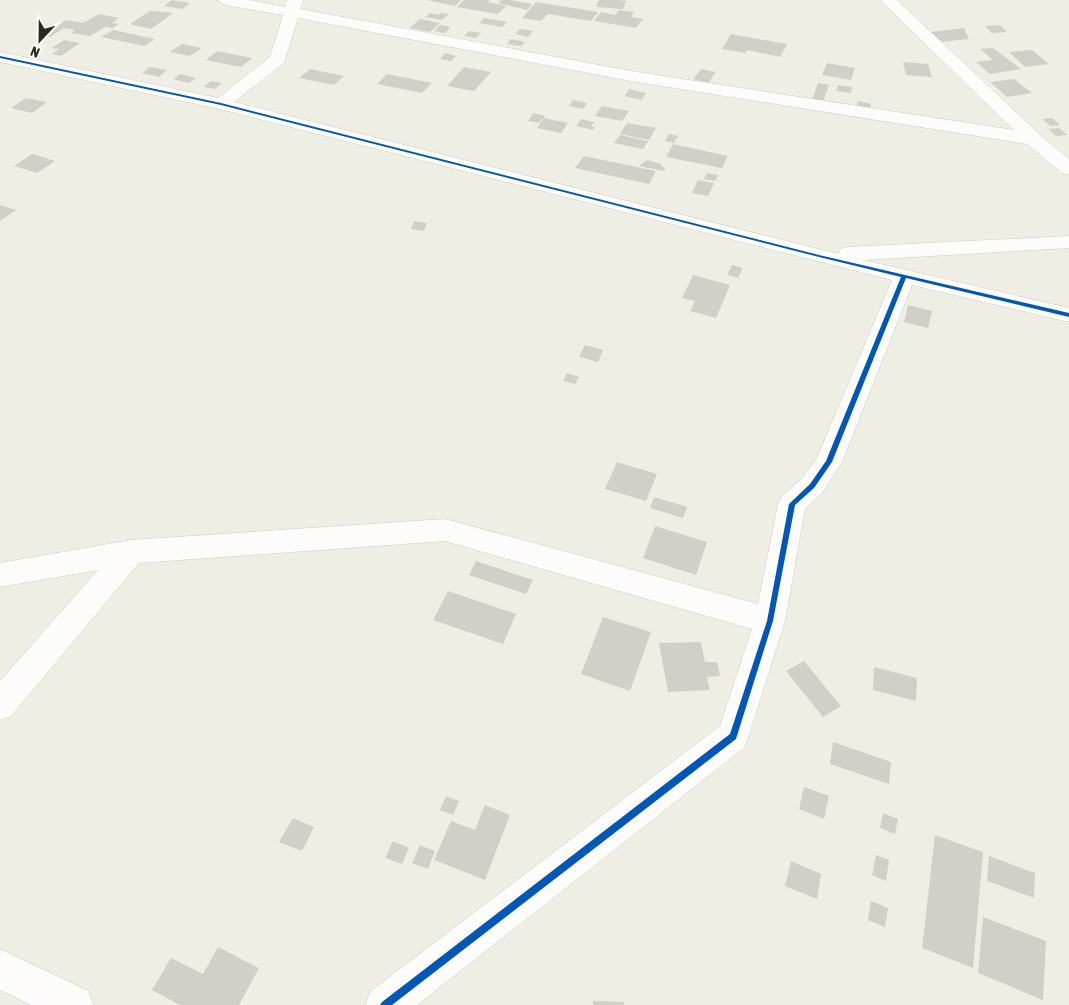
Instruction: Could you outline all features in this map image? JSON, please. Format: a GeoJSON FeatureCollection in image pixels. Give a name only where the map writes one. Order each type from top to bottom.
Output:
{"type":"FeatureCollection","features":[{"type":"Feature","properties":{"kind":"street"},"geometry":{"type":"LineString","coordinates":[[225,0],[294,6],[631,76],[1033,139]]}},
{"type":"Feature","properties":{"kind":"street"},"geometry":{"type":"LineString","coordinates":[[888,0],[1033,139],[1069,169]]}},
{"type":"Feature","properties":{"kind":"street"},"geometry":{"type":"LineString","coordinates":[[221,104],[278,58],[294,6]]}},
{"type":"Feature","properties":{"kind":"street"},"geometry":{"type":"LineString","coordinates":[[0,56],[221,104],[819,256],[1069,315]]}},
{"type":"Feature","properties":{"kind":"street"},"geometry":{"type":"LineString","coordinates":[[819,256],[1069,242]]}},
{"type":"Feature","properties":{"kind":"street"},"geometry":{"type":"LineString","coordinates":[[385,1005],[733,736],[770,621],[792,504],[812,486],[830,462],[904,277]]}},
{"type":"Feature","properties":{"kind":"street"},"geometry":{"type":"LineString","coordinates":[[0,575],[131,552],[445,530],[770,621]]}},
{"type":"Feature","properties":{"kind":"street"},"geometry":{"type":"LineString","coordinates":[[0,705],[131,552]]}},
{"type":"Feature","properties":{"kind":"street"},"geometry":{"type":"LineString","coordinates":[[0,969],[74,1005]]}},
{"type":"Feature","properties":{"kind":"building"},"geometry":{"type":"Polygon","coordinates":[[[172,0],[190,3],[182,9],[164,6],[172,0]]]}},
{"type":"Feature","properties":{"kind":"building"},"geometry":{"type":"Polygon","coordinates":[[[427,0],[461,0],[455,6],[427,0]]]}},
{"type":"Feature","properties":{"kind":"building"},"geometry":{"type":"Polygon","coordinates":[[[464,0],[490,0],[488,2],[506,6],[498,14],[457,7],[464,0]]]}},
{"type":"Feature","properties":{"kind":"building"},"geometry":{"type":"Polygon","coordinates":[[[501,0],[532,4],[527,10],[498,3],[501,0]]]}},
{"type":"Feature","properties":{"kind":"building"},"geometry":{"type":"Polygon","coordinates":[[[599,0],[626,1],[623,9],[596,7],[599,0]]]}},
{"type":"Feature","properties":{"kind":"building"},"geometry":{"type":"Polygon","coordinates":[[[536,2],[598,12],[591,21],[548,14],[541,21],[522,18],[536,2]]]}},
{"type":"Feature","properties":{"kind":"building"},"geometry":{"type":"Polygon","coordinates":[[[619,10],[634,12],[631,17],[643,19],[636,28],[594,21],[601,12],[615,15],[619,10]]]}},
{"type":"Feature","properties":{"kind":"building"},"geometry":{"type":"Polygon","coordinates":[[[150,11],[173,13],[151,29],[130,24],[150,11]]]}},
{"type":"Feature","properties":{"kind":"building"},"geometry":{"type":"Polygon","coordinates":[[[430,13],[439,15],[441,13],[449,14],[442,20],[425,17],[430,13]]]}},
{"type":"Feature","properties":{"kind":"building"},"geometry":{"type":"Polygon","coordinates":[[[99,14],[119,18],[112,23],[119,24],[113,28],[105,27],[90,36],[71,33],[75,30],[64,28],[50,37],[41,35],[66,20],[83,23],[99,14]]]}},
{"type":"Feature","properties":{"kind":"building"},"geometry":{"type":"Polygon","coordinates":[[[484,18],[507,22],[502,27],[479,23],[484,18]]]}},
{"type":"Feature","properties":{"kind":"building"},"geometry":{"type":"Polygon","coordinates":[[[420,19],[440,23],[430,32],[410,28],[420,19]]]}},
{"type":"Feature","properties":{"kind":"building"},"geometry":{"type":"Polygon","coordinates":[[[440,25],[450,27],[445,33],[434,31],[440,25]]]}},
{"type":"Feature","properties":{"kind":"building"},"geometry":{"type":"Polygon","coordinates":[[[1000,25],[1007,32],[992,33],[985,26],[1000,25]]]}},
{"type":"Feature","properties":{"kind":"building"},"geometry":{"type":"Polygon","coordinates":[[[964,28],[969,39],[941,42],[929,32],[964,28]]]}},
{"type":"Feature","properties":{"kind":"building"},"geometry":{"type":"Polygon","coordinates":[[[520,29],[533,31],[528,37],[515,34],[520,29]]]}},
{"type":"Feature","properties":{"kind":"building"},"geometry":{"type":"Polygon","coordinates":[[[113,30],[155,39],[144,46],[101,37],[113,30]]]}},
{"type":"Feature","properties":{"kind":"building"},"geometry":{"type":"Polygon","coordinates":[[[469,31],[481,33],[476,38],[464,36],[469,31]]]}},
{"type":"Feature","properties":{"kind":"building"},"geometry":{"type":"Polygon","coordinates":[[[731,34],[787,44],[780,57],[747,50],[745,53],[722,49],[731,34]]]}},
{"type":"Feature","properties":{"kind":"building"},"geometry":{"type":"Polygon","coordinates":[[[511,39],[525,42],[521,46],[507,44],[511,39]]]}},
{"type":"Feature","properties":{"kind":"building"},"geometry":{"type":"Polygon","coordinates":[[[64,40],[80,43],[61,56],[52,54],[59,49],[52,48],[64,40]]]}},
{"type":"Feature","properties":{"kind":"building"},"geometry":{"type":"Polygon","coordinates":[[[182,44],[202,48],[190,56],[170,52],[182,44]]]}},
{"type":"Feature","properties":{"kind":"building"},"geometry":{"type":"Polygon","coordinates":[[[993,48],[1021,69],[990,74],[976,62],[993,60],[980,49],[993,48]]]}},
{"type":"Feature","properties":{"kind":"building"},"geometry":{"type":"Polygon","coordinates":[[[1032,50],[1049,64],[1025,67],[1009,52],[1032,50]]]}},
{"type":"Feature","properties":{"kind":"building"},"geometry":{"type":"Polygon","coordinates":[[[217,51],[252,58],[241,67],[206,60],[217,51]]]}},
{"type":"Feature","properties":{"kind":"building"},"geometry":{"type":"Polygon","coordinates":[[[445,53],[456,56],[451,61],[440,59],[445,53]]]}},
{"type":"Feature","properties":{"kind":"building"},"geometry":{"type":"Polygon","coordinates":[[[903,62],[928,64],[932,77],[906,75],[903,62]]]}},
{"type":"Feature","properties":{"kind":"building"},"geometry":{"type":"Polygon","coordinates":[[[827,63],[855,68],[851,80],[822,75],[827,63]]]}},
{"type":"Feature","properties":{"kind":"building"},"geometry":{"type":"Polygon","coordinates":[[[150,67],[167,70],[159,77],[142,73],[150,67]]]}},
{"type":"Feature","properties":{"kind":"building"},"geometry":{"type":"Polygon","coordinates":[[[464,67],[491,72],[474,91],[447,86],[464,67]]]}},
{"type":"Feature","properties":{"kind":"building"},"geometry":{"type":"Polygon","coordinates":[[[310,69],[344,76],[334,85],[299,78],[310,69]]]}},
{"type":"Feature","properties":{"kind":"building"},"geometry":{"type":"Polygon","coordinates":[[[701,69],[716,72],[708,83],[693,79],[701,69]]]}},
{"type":"Feature","properties":{"kind":"building"},"geometry":{"type":"Polygon","coordinates":[[[180,74],[196,78],[189,83],[173,79],[180,74]]]}},
{"type":"Feature","properties":{"kind":"building"},"geometry":{"type":"Polygon","coordinates":[[[387,74],[432,83],[422,93],[377,84],[387,74]]]}},
{"type":"Feature","properties":{"kind":"building"},"geometry":{"type":"Polygon","coordinates":[[[1014,79],[1032,93],[1007,97],[990,82],[1014,79]]]}},
{"type":"Feature","properties":{"kind":"building"},"geometry":{"type":"Polygon","coordinates":[[[211,81],[222,83],[215,89],[204,87],[211,81]]]}},
{"type":"Feature","properties":{"kind":"building"},"geometry":{"type":"Polygon","coordinates":[[[818,83],[829,85],[823,102],[812,100],[818,83]]]}},
{"type":"Feature","properties":{"kind":"building"},"geometry":{"type":"Polygon","coordinates":[[[838,85],[852,87],[851,93],[836,91],[838,85]]]}},
{"type":"Feature","properties":{"kind":"building"},"geometry":{"type":"Polygon","coordinates":[[[629,89],[646,93],[642,100],[625,96],[629,89]]]}},
{"type":"Feature","properties":{"kind":"building"},"geometry":{"type":"Polygon","coordinates":[[[26,98],[47,102],[32,113],[11,108],[26,98]]]}},
{"type":"Feature","properties":{"kind":"building"},"geometry":{"type":"Polygon","coordinates":[[[573,100],[587,103],[583,109],[569,106],[573,100]]]}},
{"type":"Feature","properties":{"kind":"building"},"geometry":{"type":"Polygon","coordinates":[[[858,101],[871,104],[870,110],[856,108],[858,101]]]}},
{"type":"Feature","properties":{"kind":"building"},"geometry":{"type":"Polygon","coordinates":[[[602,106],[629,111],[622,121],[595,116],[602,106]]]}},
{"type":"Feature","properties":{"kind":"building"},"geometry":{"type":"Polygon","coordinates":[[[533,113],[545,116],[539,123],[528,121],[533,113]]]}},
{"type":"Feature","properties":{"kind":"building"},"geometry":{"type":"Polygon","coordinates":[[[544,118],[568,123],[561,133],[537,128],[544,118]]]}},
{"type":"Feature","properties":{"kind":"building"},"geometry":{"type":"Polygon","coordinates":[[[1052,118],[1060,125],[1050,126],[1042,119],[1052,118]]]}},
{"type":"Feature","properties":{"kind":"building"},"geometry":{"type":"Polygon","coordinates":[[[581,119],[594,122],[591,126],[595,127],[593,130],[576,126],[581,119]]]}},
{"type":"Feature","properties":{"kind":"building"},"geometry":{"type":"Polygon","coordinates":[[[627,123],[656,128],[649,140],[620,134],[627,123]]]}},
{"type":"Feature","properties":{"kind":"building"},"geometry":{"type":"Polygon","coordinates":[[[1059,128],[1067,135],[1056,136],[1048,129],[1059,128]]]}},
{"type":"Feature","properties":{"kind":"building"},"geometry":{"type":"Polygon","coordinates":[[[669,134],[678,136],[674,143],[665,141],[669,134]]]}},
{"type":"Feature","properties":{"kind":"building"},"geometry":{"type":"Polygon","coordinates":[[[620,135],[648,141],[643,149],[614,143],[620,135]]]}},
{"type":"Feature","properties":{"kind":"building"},"geometry":{"type":"Polygon","coordinates":[[[673,144],[728,156],[722,168],[666,157],[673,144]]]}},
{"type":"Feature","properties":{"kind":"building"},"geometry":{"type":"Polygon","coordinates":[[[32,154],[55,161],[37,173],[14,166],[32,154]]]}},
{"type":"Feature","properties":{"kind":"building"},"geometry":{"type":"Polygon","coordinates":[[[584,156],[656,171],[649,184],[575,168],[584,156]]]}},
{"type":"Feature","properties":{"kind":"building"},"geometry":{"type":"Polygon","coordinates":[[[647,160],[662,164],[661,166],[666,168],[664,171],[639,166],[647,160]]]}},
{"type":"Feature","properties":{"kind":"building"},"geometry":{"type":"Polygon","coordinates":[[[707,173],[718,175],[715,181],[704,179],[707,173]]]}},
{"type":"Feature","properties":{"kind":"building"},"geometry":{"type":"Polygon","coordinates":[[[698,180],[714,183],[708,196],[692,193],[698,180]]]}},
{"type":"Feature","properties":{"kind":"building"},"geometry":{"type":"Polygon","coordinates":[[[0,205],[16,210],[0,221],[0,205]]]}},
{"type":"Feature","properties":{"kind":"building"},"geometry":{"type":"Polygon","coordinates":[[[414,221],[427,223],[424,231],[411,229],[414,221]]]}},
{"type":"Feature","properties":{"kind":"building"},"geometry":{"type":"Polygon","coordinates":[[[732,265],[743,268],[738,278],[727,275],[732,265]]]}},
{"type":"Feature","properties":{"kind":"building"},"geometry":{"type":"Polygon","coordinates":[[[693,275],[730,285],[716,318],[690,311],[695,301],[682,298],[693,275]]]}},
{"type":"Feature","properties":{"kind":"building"},"geometry":{"type":"Polygon","coordinates":[[[908,305],[932,311],[928,328],[904,322],[908,305]]]}},
{"type":"Feature","properties":{"kind":"building"},"geometry":{"type":"Polygon","coordinates":[[[585,345],[603,350],[598,362],[579,357],[585,345]]]}},
{"type":"Feature","properties":{"kind":"building"},"geometry":{"type":"Polygon","coordinates":[[[567,373],[579,377],[575,384],[563,381],[567,373]]]}},
{"type":"Feature","properties":{"kind":"building"},"geometry":{"type":"Polygon","coordinates":[[[617,462],[657,474],[646,501],[605,489],[617,462]]]}},
{"type":"Feature","properties":{"kind":"building"},"geometry":{"type":"Polygon","coordinates":[[[654,497],[687,507],[683,518],[650,508],[654,497]]]}},
{"type":"Feature","properties":{"kind":"building"},"geometry":{"type":"Polygon","coordinates":[[[655,526],[707,542],[696,575],[643,558],[655,526]]]}},
{"type":"Feature","properties":{"kind":"building"},"geometry":{"type":"Polygon","coordinates":[[[476,561],[533,580],[526,594],[469,575],[476,561]]]}},
{"type":"Feature","properties":{"kind":"building"},"geometry":{"type":"Polygon","coordinates":[[[448,591],[516,614],[503,644],[433,620],[448,591]]]}},
{"type":"Feature","properties":{"kind":"building"},"geometry":{"type":"Polygon","coordinates":[[[603,617],[651,632],[630,691],[581,674],[603,617]]]}},
{"type":"Feature","properties":{"kind":"building"},"geometry":{"type":"Polygon","coordinates":[[[701,642],[705,662],[717,662],[720,676],[707,677],[710,690],[668,692],[659,643],[701,642]]]}},
{"type":"Feature","properties":{"kind":"building"},"geometry":{"type":"Polygon","coordinates":[[[804,661],[841,706],[823,717],[786,671],[804,661]]]}},
{"type":"Feature","properties":{"kind":"building"},"geometry":{"type":"Polygon","coordinates":[[[874,667],[917,678],[916,701],[873,690],[874,667]]]}},
{"type":"Feature","properties":{"kind":"building"},"geometry":{"type":"Polygon","coordinates":[[[833,742],[891,762],[889,784],[830,764],[833,742]]]}},
{"type":"Feature","properties":{"kind":"building"},"geometry":{"type":"Polygon","coordinates":[[[804,787],[829,796],[824,819],[799,809],[804,787]]]}},
{"type":"Feature","properties":{"kind":"building"},"geometry":{"type":"Polygon","coordinates":[[[446,796],[459,801],[453,815],[440,810],[446,796]]]}},
{"type":"Feature","properties":{"kind":"building"},"geometry":{"type":"Polygon","coordinates":[[[485,805],[510,815],[485,880],[434,860],[451,821],[475,830],[485,805]]]}},
{"type":"Feature","properties":{"kind":"building"},"geometry":{"type":"Polygon","coordinates":[[[883,813],[898,819],[895,834],[880,828],[883,813]]]}},
{"type":"Feature","properties":{"kind":"building"},"geometry":{"type":"Polygon","coordinates":[[[293,818],[314,827],[302,851],[279,842],[293,818]]]}},
{"type":"Feature","properties":{"kind":"building"},"geometry":{"type":"Polygon","coordinates":[[[935,835],[983,852],[973,968],[922,948],[935,835]]]}},
{"type":"Feature","properties":{"kind":"building"},"geometry":{"type":"Polygon","coordinates":[[[393,841],[409,848],[402,864],[385,858],[393,841]]]}},
{"type":"Feature","properties":{"kind":"building"},"geometry":{"type":"Polygon","coordinates":[[[420,845],[435,851],[428,869],[412,863],[420,845]]]}},
{"type":"Feature","properties":{"kind":"building"},"geometry":{"type":"Polygon","coordinates":[[[876,855],[889,860],[886,881],[872,875],[876,855]]]}},
{"type":"Feature","properties":{"kind":"building"},"geometry":{"type":"Polygon","coordinates":[[[989,856],[1035,873],[1034,898],[987,881],[989,856]]]}},
{"type":"Feature","properties":{"kind":"building"},"geometry":{"type":"Polygon","coordinates":[[[791,861],[821,874],[817,899],[785,886],[791,861]]]}},
{"type":"Feature","properties":{"kind":"building"},"geometry":{"type":"Polygon","coordinates":[[[871,901],[888,908],[885,927],[868,920],[871,901]]]}},
{"type":"Feature","properties":{"kind":"building"},"geometry":{"type":"Polygon","coordinates":[[[983,917],[1046,941],[1043,1000],[978,973],[983,917]]]}},
{"type":"Feature","properties":{"kind":"building"},"geometry":{"type":"Polygon","coordinates":[[[218,947],[259,968],[239,1005],[180,1005],[152,990],[171,958],[203,974],[218,947]]]}},
{"type":"Feature","properties":{"kind":"building"},"geometry":{"type":"Polygon","coordinates":[[[593,1001],[624,1002],[624,1005],[593,1005],[593,1001]]]}},
{"type":"Feature","properties":{"kind":"cycle path"},"geometry":{"type":"LineString","coordinates":[[0,57],[221,104],[819,256],[1069,315]]}},
{"type":"Feature","properties":{"kind":"cycle path"},"geometry":{"type":"LineString","coordinates":[[385,1005],[733,736],[770,621],[792,504],[812,486],[829,462],[904,277]]}}]}
